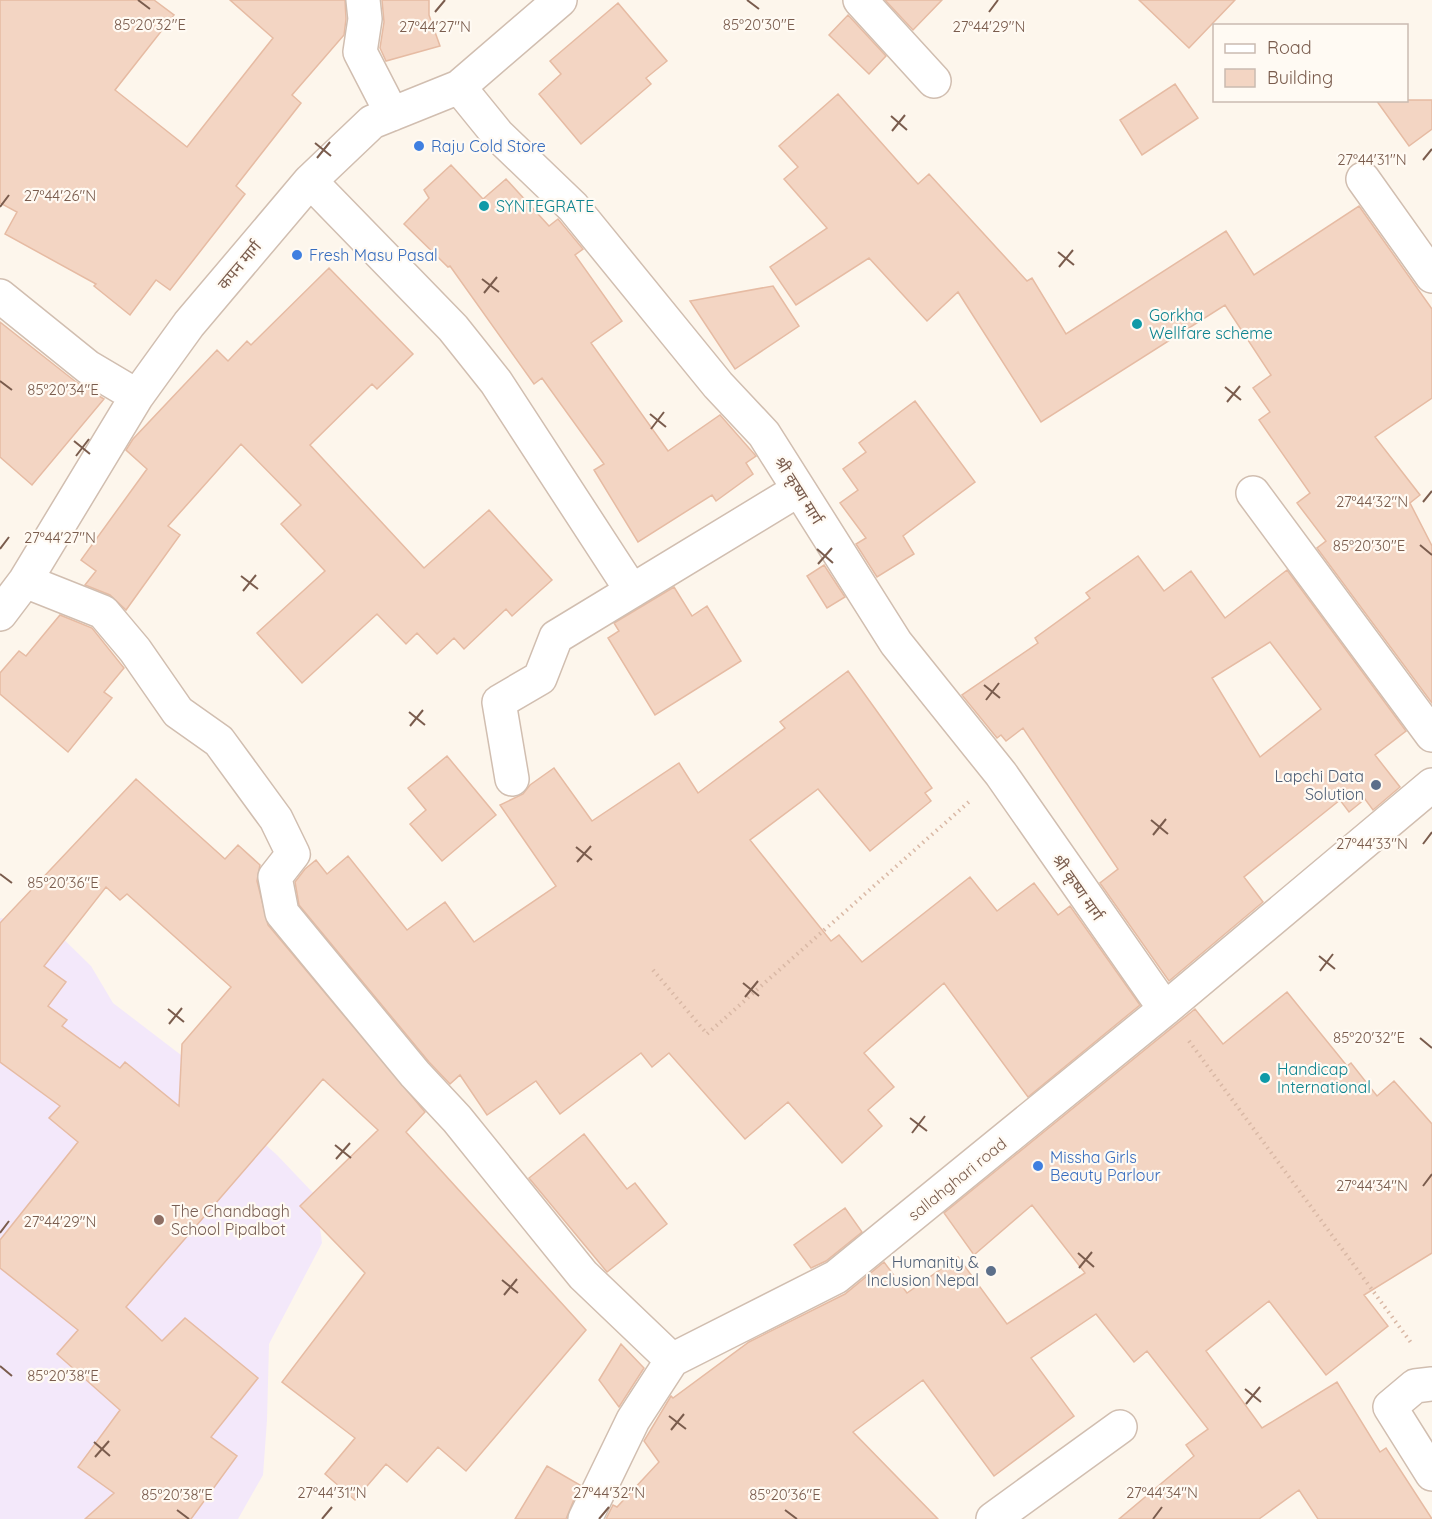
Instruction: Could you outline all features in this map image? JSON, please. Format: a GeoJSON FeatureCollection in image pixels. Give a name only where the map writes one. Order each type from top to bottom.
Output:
{"type":"FeatureCollection","features":[{"type":"Feature","properties":{"kind":"street"},"geometry":{"type":"LineString","coordinates":[[363,0],[365,19],[360,52],[392,114]]}},
{"type":"Feature","properties":{"kind":"street","name":"कपन मार्ग"},"geometry":{"type":"LineString","coordinates":[[0,614],[25,581],[137,396],[189,324],[310,181],[372,122],[459,87],[560,0]]}},
{"type":"Feature","properties":{"kind":"street"},"geometry":{"type":"LineString","coordinates":[[860,0],[934,81]]}},
{"type":"Feature","properties":{"kind":"street","name":"श्री कृष्ण मार्ग"},"geometry":{"type":"LineString","coordinates":[[459,87],[498,135],[573,207],[718,385],[764,434],[896,643],[1001,774],[1165,1010]]}},
{"type":"Feature","properties":{"kind":"street"},"geometry":{"type":"LineString","coordinates":[[1363,179],[1432,276]]}},
{"type":"Feature","properties":{"kind":"street"},"geometry":{"type":"LineString","coordinates":[[310,181],[453,328],[496,382],[632,591]]}},
{"type":"Feature","properties":{"kind":"street"},"geometry":{"type":"LineString","coordinates":[[0,296],[88,367],[137,396]]}},
{"type":"Feature","properties":{"kind":"street"},"geometry":{"type":"LineString","coordinates":[[512,779],[499,702],[540,678],[556,637],[798,490]]}},
{"type":"Feature","properties":{"kind":"street"},"geometry":{"type":"LineString","coordinates":[[1253,494],[1432,735]]}},
{"type":"Feature","properties":{"kind":"street"},"geometry":{"type":"LineString","coordinates":[[25,581],[103,612],[135,650],[178,712],[219,741],[276,819],[293,854],[275,877],[282,913],[408,1065],[486,1154],[583,1275],[672,1360],[633,1420],[585,1519]]}},
{"type":"Feature","properties":{"kind":"street","name":"sallahghari road"},"geometry":{"type":"LineString","coordinates":[[672,1360],[836,1277],[1165,1010],[1432,785]]}},
{"type":"Feature","properties":{"kind":"street"},"geometry":{"type":"LineString","coordinates":[[1432,1384],[1415,1386],[1390,1407],[1432,1474]]}},
{"type":"Feature","properties":{"kind":"street"},"geometry":{"type":"LineString","coordinates":[[993,1519],[1120,1427]]}},
{"type":"Feature","properties":{"kind":"path"},"geometry":{"type":"LineString","coordinates":[[653,970],[707,1034],[1001,774]]}},
{"type":"Feature","properties":{"kind":"path"},"geometry":{"type":"LineString","coordinates":[[1165,1010],[1418,1352]]}},
{"type":"Feature","properties":{"kind":"shaded area","name":"The Chandbagh School Pipalbot"},"geometry":{"type":"Polygon","coordinates":[[[0,918],[46,922],[91,966],[113,1003],[181,1055],[204,1090],[277,1155],[316,1196],[322,1243],[269,1344],[263,1475],[238,1519],[0,1519],[0,918]]]}},
{"type":"Feature","properties":{"kind":"building"},"geometry":{"type":"Polygon","coordinates":[[[0,0],[154,0],[174,15],[115,90],[187,147],[273,38],[230,0],[345,0],[346,19],[344,35],[292,95],[301,103],[236,186],[245,194],[170,290],[156,280],[130,315],[94,286],[96,284],[5,234],[17,212],[0,203],[0,0]]]}},
{"type":"Feature","properties":{"kind":"building"},"geometry":{"type":"Polygon","coordinates":[[[382,0],[429,0],[429,15],[440,46],[386,61],[380,48],[384,22],[382,0]]]}},
{"type":"Feature","properties":{"kind":"building"},"geometry":{"type":"Polygon","coordinates":[[[885,0],[942,0],[913,30],[885,0]]]}},
{"type":"Feature","properties":{"kind":"building"},"geometry":{"type":"Polygon","coordinates":[[[1139,0],[1235,0],[1189,48],[1139,0]]]}},
{"type":"Feature","properties":{"kind":"building"},"geometry":{"type":"Polygon","coordinates":[[[618,3],[667,61],[646,78],[651,84],[581,144],[539,94],[561,74],[550,61],[618,3]]]}},
{"type":"Feature","properties":{"kind":"building"},"geometry":{"type":"Polygon","coordinates":[[[848,15],[886,56],[869,74],[829,35],[848,15]]]}},
{"type":"Feature","properties":{"kind":"building"},"geometry":{"type":"Polygon","coordinates":[[[1175,84],[1198,118],[1142,155],[1120,120],[1175,84]]]}},
{"type":"Feature","properties":{"kind":"building"},"geometry":{"type":"Polygon","coordinates":[[[838,94],[918,184],[929,174],[1027,281],[1032,278],[1066,334],[1226,231],[1254,275],[1359,206],[1432,309],[1432,398],[1375,437],[1420,495],[1410,503],[1432,546],[1432,703],[1317,548],[1326,541],[1297,503],[1310,493],[1259,420],[1270,412],[1253,388],[1271,375],[1225,305],[1041,422],[958,292],[927,321],[869,258],[796,305],[770,267],[827,228],[784,179],[798,167],[779,146],[838,94]]]}},
{"type":"Feature","properties":{"kind":"building"},"geometry":{"type":"Polygon","coordinates":[[[1432,100],[1432,129],[1409,146],[1377,102],[1432,100]]]}},
{"type":"Feature","properties":{"kind":"building"},"geometry":{"type":"Polygon","coordinates":[[[451,165],[483,199],[506,179],[549,226],[558,219],[583,249],[575,255],[622,321],[591,343],[668,451],[720,415],[756,456],[746,463],[753,474],[716,501],[712,495],[638,542],[594,470],[604,464],[542,378],[534,384],[450,266],[448,267],[404,224],[429,198],[424,190],[451,165]]]}},
{"type":"Feature","properties":{"kind":"building"},"geometry":{"type":"Polygon","coordinates":[[[329,268],[413,354],[377,389],[372,384],[310,445],[424,568],[489,510],[552,580],[512,616],[506,609],[464,649],[454,638],[437,654],[417,633],[406,644],[377,614],[302,683],[257,633],[325,571],[281,524],[301,505],[241,444],[168,526],[180,535],[126,610],[110,595],[85,585],[96,571],[81,560],[147,469],[126,450],[133,439],[217,350],[228,361],[247,341],[251,345],[329,268]]]}},
{"type":"Feature","properties":{"kind":"building"},"geometry":{"type":"Polygon","coordinates":[[[773,286],[799,326],[735,369],[690,301],[773,286]]]}},
{"type":"Feature","properties":{"kind":"building"},"geometry":{"type":"Polygon","coordinates":[[[0,322],[76,382],[104,399],[32,485],[0,457],[0,322]]]}},
{"type":"Feature","properties":{"kind":"building"},"geometry":{"type":"Polygon","coordinates":[[[915,401],[975,482],[903,536],[914,554],[877,577],[856,544],[866,538],[840,503],[858,490],[843,469],[866,452],[859,443],[915,401]]]}},
{"type":"Feature","properties":{"kind":"building"},"geometry":{"type":"Polygon","coordinates":[[[1138,556],[1164,591],[1191,571],[1225,618],[1287,570],[1406,731],[1375,755],[1400,787],[1373,810],[1365,799],[1349,812],[1340,800],[1244,877],[1263,902],[1169,981],[1100,883],[1118,869],[1023,728],[1006,741],[1001,735],[997,738],[962,695],[1038,643],[1035,638],[1090,598],[1086,593],[1138,556]],[[1270,642],[1212,678],[1260,757],[1321,709],[1270,642]]]}},
{"type":"Feature","properties":{"kind":"building"},"geometry":{"type":"Polygon","coordinates":[[[824,565],[845,597],[827,608],[807,576],[824,565]]]}},
{"type":"Feature","properties":{"kind":"building"},"geometry":{"type":"Polygon","coordinates":[[[674,587],[692,616],[707,606],[741,661],[655,715],[608,638],[619,631],[614,623],[674,587]]]}},
{"type":"Feature","properties":{"kind":"building"},"geometry":{"type":"Polygon","coordinates":[[[60,615],[92,628],[124,668],[104,692],[112,698],[68,752],[0,694],[0,673],[19,651],[26,656],[60,615]]]}},
{"type":"Feature","properties":{"kind":"building"},"geometry":{"type":"Polygon","coordinates":[[[848,671],[932,788],[925,793],[931,801],[870,851],[818,789],[750,840],[831,941],[839,935],[862,962],[970,877],[997,911],[1034,883],[1058,915],[1070,906],[1140,1005],[1028,1097],[944,983],[864,1053],[894,1087],[868,1110],[882,1126],[842,1163],[788,1102],[745,1139],[669,1053],[652,1067],[641,1053],[560,1114],[536,1081],[487,1115],[460,1075],[450,1084],[429,1062],[299,905],[295,882],[305,869],[316,860],[327,874],[348,856],[407,930],[445,902],[474,942],[556,886],[500,805],[523,794],[530,785],[554,768],[592,821],[679,763],[698,793],[785,728],[780,722],[848,671]]]}},
{"type":"Feature","properties":{"kind":"building"},"geometry":{"type":"Polygon","coordinates":[[[447,756],[496,815],[442,861],[410,824],[426,810],[408,788],[447,756]]]}},
{"type":"Feature","properties":{"kind":"building"},"geometry":{"type":"Polygon","coordinates":[[[136,779],[225,859],[238,845],[260,865],[257,881],[268,925],[425,1112],[406,1132],[586,1330],[466,1471],[438,1447],[407,1482],[386,1464],[355,1500],[325,1474],[355,1438],[282,1382],[365,1273],[300,1206],[378,1130],[323,1079],[126,1307],[162,1341],[185,1318],[258,1378],[211,1437],[237,1456],[191,1519],[85,1519],[114,1493],[78,1467],[120,1410],[57,1354],[78,1330],[0,1268],[0,1240],[78,1142],[49,1118],[60,1106],[0,1062],[0,923],[136,779]],[[106,887],[44,966],[66,982],[48,1006],[67,1020],[62,1026],[120,1068],[125,1062],[179,1106],[182,1044],[231,987],[127,894],[120,900],[106,887]]]}},
{"type":"Feature","properties":{"kind":"building"},"geometry":{"type":"Polygon","coordinates":[[[1287,992],[1347,1066],[1351,1063],[1377,1096],[1394,1081],[1432,1124],[1432,1253],[1364,1295],[1388,1326],[1326,1375],[1269,1301],[1206,1351],[1262,1428],[1337,1382],[1380,1452],[1386,1448],[1432,1519],[1318,1519],[1299,1490],[1259,1519],[1119,1519],[1194,1456],[1186,1445],[1208,1429],[1147,1351],[1134,1362],[1096,1314],[1031,1358],[1074,1416],[994,1476],[923,1380],[853,1432],[938,1519],[606,1519],[613,1505],[617,1507],[659,1462],[644,1441],[671,1396],[673,1398],[749,1342],[845,1294],[884,1262],[907,1293],[958,1257],[1007,1324],[1085,1273],[1032,1205],[974,1255],[944,1213],[1195,1009],[1223,1044],[1287,992]]]}},
{"type":"Feature","properties":{"kind":"building"},"geometry":{"type":"Polygon","coordinates":[[[584,1134],[627,1189],[635,1183],[667,1224],[607,1272],[529,1178],[584,1134]]]}},
{"type":"Feature","properties":{"kind":"building"},"geometry":{"type":"Polygon","coordinates":[[[845,1208],[862,1232],[826,1261],[811,1268],[794,1245],[845,1208]]]}},
{"type":"Feature","properties":{"kind":"building"},"geometry":{"type":"Polygon","coordinates":[[[621,1344],[644,1368],[619,1407],[599,1380],[621,1344]]]}},
{"type":"Feature","properties":{"kind":"building"},"geometry":{"type":"Polygon","coordinates":[[[547,1466],[580,1485],[566,1519],[515,1519],[547,1466]]]}},
{"type":"Feature","properties":{"kind":"place","name":"Raju Cold Store"},"geometry":{"type":"Point","coordinates":[419,146]}},
{"type":"Feature","properties":{"kind":"place","name":"SYNTEGRATE"},"geometry":{"type":"Point","coordinates":[484,206]}},
{"type":"Feature","properties":{"kind":"place","name":"Fresh Masu Pasal"},"geometry":{"type":"Point","coordinates":[297,255]}},
{"type":"Feature","properties":{"kind":"place","name":"Gorkha Wellfare scheme"},"geometry":{"type":"Point","coordinates":[1137,324]}},
{"type":"Feature","properties":{"kind":"place","name":"Lapchi Data Solution"},"geometry":{"type":"Point","coordinates":[1376,785]}},
{"type":"Feature","properties":{"kind":"place","name":"Handicap International"},"geometry":{"type":"Point","coordinates":[1265,1078]}},
{"type":"Feature","properties":{"kind":"place","name":"Missha Girls Beauty Parlour"},"geometry":{"type":"Point","coordinates":[1038,1166]}},
{"type":"Feature","properties":{"kind":"place","name":"The Chandbagh School Pipalbot"},"geometry":{"type":"Point","coordinates":[159,1220]}},
{"type":"Feature","properties":{"kind":"place","name":"Humanity & Inclusion Nepal"},"geometry":{"type":"Point","coordinates":[991,1271]}}]}
